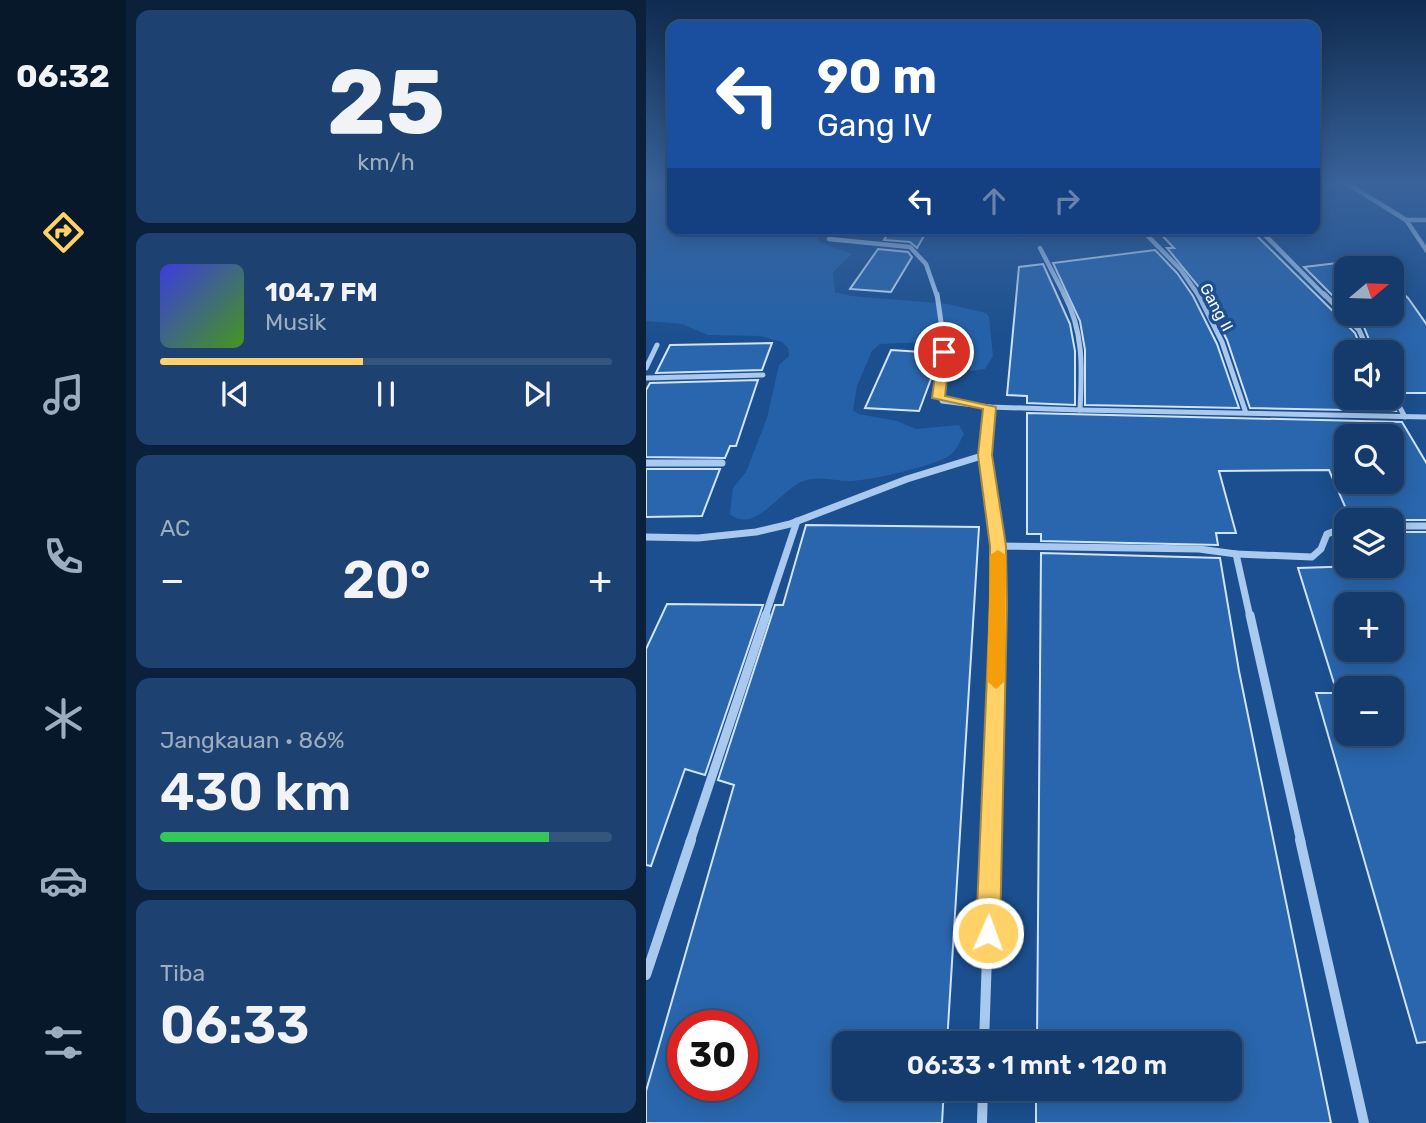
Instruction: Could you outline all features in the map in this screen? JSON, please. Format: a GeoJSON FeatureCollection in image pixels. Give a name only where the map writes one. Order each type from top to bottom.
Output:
{"type":"FeatureCollection","features":[{"type":"Feature","properties":{"kind":"street"},"geometry":{"type":"LineString","coordinates":[[1415,234],[1426,251]]}},
{"type":"Feature","properties":{"kind":"street","name":"Gang II"},"geometry":{"type":"LineString","coordinates":[[1147,235],[1186,276],[1208,310],[1222,341],[1246,413]]}},
{"type":"Feature","properties":{"kind":"street"},"geometry":{"type":"LineString","coordinates":[[1264,235],[1359,330],[1364,340]]}},
{"type":"Feature","properties":{"kind":"street"},"geometry":{"type":"LineString","coordinates":[[829,239],[917,250],[933,284],[941,316],[944,352],[938,398],[990,407],[1426,417]]}},
{"type":"Feature","properties":{"kind":"street"},"geometry":{"type":"LineString","coordinates":[[1040,248],[1076,317],[1083,359],[1080,410]]}},
{"type":"Feature","properties":{"kind":"street"},"geometry":{"type":"LineString","coordinates":[[646,368],[657,345]]}},
{"type":"Feature","properties":{"kind":"street"},"geometry":{"type":"LineString","coordinates":[[646,378],[763,375]]}},
{"type":"Feature","properties":{"kind":"street"},"geometry":{"type":"LineString","coordinates":[[984,1031],[999,605],[998,546],[985,455],[990,407]]}},
{"type":"Feature","properties":{"kind":"street"},"geometry":{"type":"LineString","coordinates":[[1401,410],[1405,417]]}},
{"type":"Feature","properties":{"kind":"street"},"geometry":{"type":"LineString","coordinates":[[646,537],[698,538],[756,532],[796,521],[907,479],[985,455]]}},
{"type":"Feature","properties":{"kind":"street"},"geometry":{"type":"LineString","coordinates":[[646,463],[722,463]]}},
{"type":"Feature","properties":{"kind":"street"},"geometry":{"type":"LineString","coordinates":[[646,975],[796,521]]}},
{"type":"Feature","properties":{"kind":"street"},"geometry":{"type":"LineString","coordinates":[[1404,526],[1426,526]]}},
{"type":"Feature","properties":{"kind":"street"},"geometry":{"type":"LineString","coordinates":[[998,546],[1199,549],[1236,554],[1312,557],[1321,549],[1327,534],[1334,531]]}},
{"type":"Feature","properties":{"kind":"street"},"geometry":{"type":"LineString","coordinates":[[1236,554],[1364,1123]]}},
{"type":"Feature","properties":{"kind":"street"},"geometry":{"type":"LineString","coordinates":[[982,1123],[983,1101]]}},
{"type":"Feature","properties":{"kind":"shaded area"},"geometry":{"type":"Polygon","coordinates":[[[646,234],[817,235],[819,242],[852,254],[833,272],[835,292],[851,296],[948,304],[986,313],[989,317],[993,356],[985,369],[971,371],[931,342],[880,344],[872,351],[857,386],[853,410],[858,414],[897,421],[916,429],[959,425],[964,434],[954,452],[929,464],[871,478],[850,481],[807,480],[759,514],[750,519],[740,519],[730,514],[733,488],[746,472],[767,418],[779,365],[789,356],[788,348],[782,342],[760,336],[708,335],[682,324],[646,321],[646,234]]]}},
{"type":"Feature","properties":{"kind":"shaded area"},"geometry":{"type":"Polygon","coordinates":[[[1006,235],[1050,235],[1019,238],[1006,235]]]}},
{"type":"Feature","properties":{"kind":"building"},"geometry":{"type":"Polygon","coordinates":[[[887,235],[925,235],[917,248],[910,242],[884,240],[887,235]]]}},
{"type":"Feature","properties":{"kind":"building"},"geometry":{"type":"Polygon","coordinates":[[[1162,235],[1256,235],[1334,312],[1334,326],[1348,326],[1355,333],[1358,340],[1334,340],[1334,410],[1250,408],[1227,340],[1203,292],[1167,248],[1174,248],[1162,235]]]}},
{"type":"Feature","properties":{"kind":"building"},"geometry":{"type":"Polygon","coordinates":[[[878,249],[908,252],[912,257],[891,292],[850,289],[878,249]]]}},
{"type":"Feature","properties":{"kind":"building"},"geometry":{"type":"Polygon","coordinates":[[[1155,250],[1177,273],[1193,296],[1217,344],[1239,408],[1085,405],[1085,350],[1080,321],[1053,263],[1155,250]]]}},
{"type":"Feature","properties":{"kind":"building"},"geometry":{"type":"Polygon","coordinates":[[[1334,263],[1334,297],[1304,267],[1334,263]]]}},
{"type":"Feature","properties":{"kind":"building"},"geometry":{"type":"Polygon","coordinates":[[[1043,264],[1070,324],[1075,351],[1075,405],[1027,403],[1027,396],[1007,395],[1019,267],[1043,264]]]}},
{"type":"Feature","properties":{"kind":"building"},"geometry":{"type":"Polygon","coordinates":[[[1404,294],[1408,298],[1427,325],[1427,393],[1404,393],[1404,340],[1369,340],[1364,327],[1404,326],[1404,294]]]}},
{"type":"Feature","properties":{"kind":"building"},"geometry":{"type":"Polygon","coordinates":[[[772,343],[762,370],[656,373],[670,345],[772,343]]]}},
{"type":"Feature","properties":{"kind":"building"},"geometry":{"type":"Polygon","coordinates":[[[891,350],[937,353],[935,368],[919,411],[865,408],[891,350]]]}},
{"type":"Feature","properties":{"kind":"building"},"geometry":{"type":"Polygon","coordinates":[[[758,380],[736,446],[730,446],[725,458],[646,457],[646,390],[650,383],[758,380]]]}},
{"type":"Feature","properties":{"kind":"building"},"geometry":{"type":"Polygon","coordinates":[[[1027,413],[1403,424],[1334,424],[1334,481],[1329,470],[1219,471],[1236,533],[1216,533],[1218,545],[1041,541],[1041,534],[1027,534],[1027,413]]]}},
{"type":"Feature","properties":{"kind":"building"},"geometry":{"type":"Polygon","coordinates":[[[1404,425],[1427,464],[1427,520],[1404,520],[1404,508],[1346,508],[1340,494],[1404,494],[1404,425]]]}},
{"type":"Feature","properties":{"kind":"building"},"geometry":{"type":"Polygon","coordinates":[[[646,469],[720,469],[702,516],[646,517],[646,469]]]}},
{"type":"Feature","properties":{"kind":"building"},"geometry":{"type":"Polygon","coordinates":[[[806,525],[979,527],[948,1031],[832,1031],[832,1101],[943,1101],[942,1123],[646,1123],[646,1091],[667,1018],[667,1101],[758,1101],[758,1010],[669,1010],[734,785],[718,780],[775,605],[783,605],[806,525]]]}},
{"type":"Feature","properties":{"kind":"building"},"geometry":{"type":"Polygon","coordinates":[[[1404,532],[1427,532],[1427,1042],[1417,1043],[1316,693],[1334,693],[1334,746],[1404,746],[1404,676],[1334,676],[1334,683],[1298,568],[1334,567],[1334,578],[1404,578],[1404,532]]]}},
{"type":"Feature","properties":{"kind":"building"},"geometry":{"type":"Polygon","coordinates":[[[1041,553],[1220,558],[1239,671],[1331,1123],[1036,1123],[1036,1101],[1242,1101],[1242,1031],[1037,1031],[1041,553]]]}},
{"type":"Feature","properties":{"kind":"building"},"geometry":{"type":"Polygon","coordinates":[[[667,604],[763,605],[705,775],[685,769],[651,866],[646,865],[646,649],[667,604]]]}},
{"type":"Feature","properties":{"kind":"slow traffic"},"geometry":{"type":"LineString","coordinates":[[996,681],[998,555]]}},
{"type":"Feature","properties":{"kind":"route"},"geometry":{"type":"LineString","coordinates":[[944,352],[938,398],[942,401],[990,407],[985,455],[998,546],[999,605],[988,933]]}}]}
